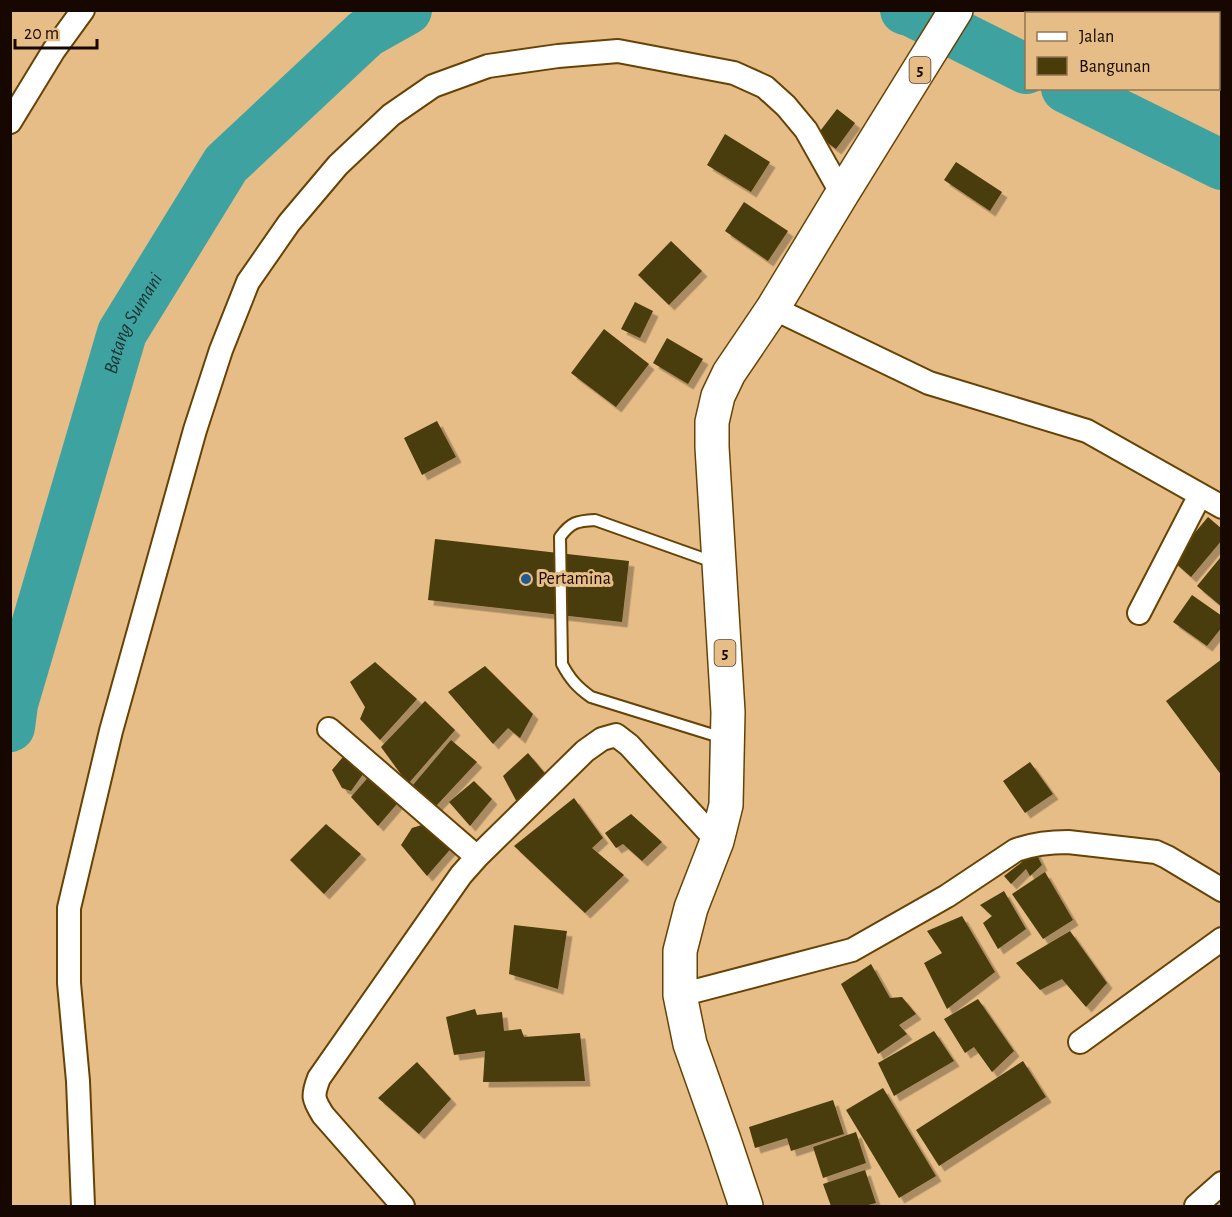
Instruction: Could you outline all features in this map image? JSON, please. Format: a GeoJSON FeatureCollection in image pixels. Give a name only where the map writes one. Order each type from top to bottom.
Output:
{"type":"FeatureCollection","features":[{"type":"Feature","properties":{"kind":"highway","name":"5"},"geometry":{"type":"LineString","coordinates":[[746,1206],[690,1044],[681,995],[680,951],[691,908],[717,841],[726,805],[728,712],[712,422],[718,396],[729,373],[773,308],[956,10]]}},
{"type":"Feature","properties":{"kind":"street"},"geometry":{"type":"LineString","coordinates":[[10,122],[54,50],[83,10]]}},
{"type":"Feature","properties":{"kind":"street"},"geometry":{"type":"LineString","coordinates":[[83,1206],[78,1082],[69,982],[69,908],[111,731],[195,430],[221,350],[248,282],[289,223],[338,165],[391,115],[433,86],[488,66],[558,56],[618,51],[734,73],[765,87],[786,106],[806,130],[842,194]]}},
{"type":"Feature","properties":{"kind":"street"},"geometry":{"type":"LineString","coordinates":[[773,308],[929,382],[1087,431],[1221,507]]}},
{"type":"Feature","properties":{"kind":"street"},"geometry":{"type":"LineString","coordinates":[[1138,613],[1200,495]]}},
{"type":"Feature","properties":{"kind":"street"},"geometry":{"type":"LineString","coordinates":[[329,729],[477,857]]}},
{"type":"Feature","properties":{"kind":"street"},"geometry":{"type":"LineString","coordinates":[[403,1206],[323,1115],[315,1103],[314,1090],[319,1078],[461,875],[585,752],[602,739],[616,735],[629,745],[717,841]]}},
{"type":"Feature","properties":{"kind":"street"},"geometry":{"type":"LineString","coordinates":[[681,995],[852,950],[946,896],[1016,850],[1028,846],[1068,842],[1156,852],[1167,856],[1221,890]]}},
{"type":"Feature","properties":{"kind":"street"},"geometry":{"type":"LineString","coordinates":[[1080,1042],[1221,939]]}},
{"type":"Feature","properties":{"kind":"street"},"geometry":{"type":"LineString","coordinates":[[1196,1206],[1221,1183]]}},
{"type":"Feature","properties":{"kind":"lane"},"geometry":{"type":"LineString","coordinates":[[720,564],[596,520],[579,520],[568,527],[560,537],[562,664],[570,679],[591,697],[729,740]]}},
{"type":"Feature","properties":{"kind":"building"},"geometry":{"type":"Polygon","coordinates":[[[837,109],[855,123],[836,149],[817,135],[837,109]]]}},
{"type":"Feature","properties":{"kind":"building"},"geometry":{"type":"Polygon","coordinates":[[[725,134],[770,162],[751,192],[707,165],[725,134]]]}},
{"type":"Feature","properties":{"kind":"building"},"geometry":{"type":"Polygon","coordinates":[[[956,162],[1002,192],[990,211],[944,180],[956,162]]]}},
{"type":"Feature","properties":{"kind":"building"},"geometry":{"type":"Polygon","coordinates":[[[744,202],[788,231],[768,261],[725,231],[744,202]]]}},
{"type":"Feature","properties":{"kind":"building"},"geometry":{"type":"Polygon","coordinates":[[[671,241],[702,271],[669,305],[638,275],[671,241]]]}},
{"type":"Feature","properties":{"kind":"building"},"geometry":{"type":"Polygon","coordinates":[[[635,302],[653,311],[640,338],[621,329],[635,302]]]}},
{"type":"Feature","properties":{"kind":"building"},"geometry":{"type":"Polygon","coordinates":[[[604,329],[649,364],[616,407],[571,373],[604,329]]]}},
{"type":"Feature","properties":{"kind":"building"},"geometry":{"type":"Polygon","coordinates":[[[667,338],[703,359],[688,384],[653,363],[667,338]]]}},
{"type":"Feature","properties":{"kind":"building"},"geometry":{"type":"Polygon","coordinates":[[[437,421],[456,457],[422,475],[404,438],[437,421]]]}},
{"type":"Feature","properties":{"kind":"building"},"geometry":{"type":"Polygon","coordinates":[[[1208,517],[1222,529],[1222,540],[1191,577],[1172,560],[1208,517]]]}},
{"type":"Feature","properties":{"kind":"building"},"geometry":{"type":"Polygon","coordinates":[[[435,539],[629,561],[622,622],[428,600],[435,539]]]}},
{"type":"Feature","properties":{"kind":"building"},"geometry":{"type":"Polygon","coordinates":[[[1220,558],[1222,559],[1222,607],[1197,586],[1220,558]]]}},
{"type":"Feature","properties":{"kind":"building"},"geometry":{"type":"Polygon","coordinates":[[[1192,595],[1222,616],[1222,627],[1207,646],[1173,622],[1192,595]]]}},
{"type":"Feature","properties":{"kind":"building"},"geometry":{"type":"Polygon","coordinates":[[[1222,659],[1222,776],[1166,701],[1222,659]]]}},
{"type":"Feature","properties":{"kind":"building"},"geometry":{"type":"Polygon","coordinates":[[[375,662],[417,699],[380,740],[360,719],[365,707],[350,682],[375,662]]]}},
{"type":"Feature","properties":{"kind":"building"},"geometry":{"type":"Polygon","coordinates":[[[485,666],[533,714],[520,738],[508,728],[493,744],[448,692],[485,666]]]}},
{"type":"Feature","properties":{"kind":"building"},"geometry":{"type":"Polygon","coordinates":[[[425,701],[455,730],[408,784],[381,747],[425,701]]]}},
{"type":"Feature","properties":{"kind":"building"},"geometry":{"type":"Polygon","coordinates":[[[451,740],[477,762],[436,806],[413,785],[451,740]]]}},
{"type":"Feature","properties":{"kind":"building"},"geometry":{"type":"Polygon","coordinates":[[[348,751],[366,770],[351,791],[342,788],[332,770],[348,751]]]}},
{"type":"Feature","properties":{"kind":"building"},"geometry":{"type":"Polygon","coordinates":[[[528,753],[548,777],[519,806],[503,776],[528,753]]]}},
{"type":"Feature","properties":{"kind":"building"},"geometry":{"type":"Polygon","coordinates":[[[1030,762],[1053,794],[1025,813],[1003,781],[1030,762]]]}},
{"type":"Feature","properties":{"kind":"building"},"geometry":{"type":"Polygon","coordinates":[[[372,773],[402,798],[378,826],[351,797],[372,773]]]}},
{"type":"Feature","properties":{"kind":"building"},"geometry":{"type":"Polygon","coordinates":[[[474,781],[492,799],[470,826],[449,802],[474,781]]]}},
{"type":"Feature","properties":{"kind":"building"},"geometry":{"type":"Polygon","coordinates":[[[574,798],[603,838],[592,848],[624,875],[585,913],[514,846],[574,798]]]}},
{"type":"Feature","properties":{"kind":"building"},"geometry":{"type":"Polygon","coordinates":[[[631,814],[662,842],[642,861],[623,844],[616,848],[605,833],[631,814]]]}},
{"type":"Feature","properties":{"kind":"building"},"geometry":{"type":"Polygon","coordinates":[[[428,823],[454,845],[427,876],[401,845],[412,828],[428,823]]]}},
{"type":"Feature","properties":{"kind":"building"},"geometry":{"type":"Polygon","coordinates":[[[326,824],[361,854],[324,894],[290,860],[326,824]]]}},
{"type":"Feature","properties":{"kind":"building"},"geometry":{"type":"Polygon","coordinates":[[[1035,851],[1042,865],[1030,876],[1026,869],[1011,884],[1004,876],[1022,862],[1016,856],[1035,851]]]}},
{"type":"Feature","properties":{"kind":"building"},"geometry":{"type":"Polygon","coordinates":[[[1045,872],[1073,920],[1043,939],[1012,894],[1045,872]]]}},
{"type":"Feature","properties":{"kind":"building"},"geometry":{"type":"Polygon","coordinates":[[[1004,891],[1026,929],[998,949],[983,923],[992,916],[980,905],[1004,891]]]}},
{"type":"Feature","properties":{"kind":"building"},"geometry":{"type":"Polygon","coordinates":[[[962,916],[995,972],[947,1009],[924,963],[942,953],[927,931],[962,916]]]}},
{"type":"Feature","properties":{"kind":"building"},"geometry":{"type":"Polygon","coordinates":[[[514,925],[567,931],[558,989],[509,974],[514,925]]]}},
{"type":"Feature","properties":{"kind":"building"},"geometry":{"type":"Polygon","coordinates":[[[1070,931],[1107,983],[1086,1007],[1062,979],[1040,990],[1016,963],[1070,931]]]}},
{"type":"Feature","properties":{"kind":"building"},"geometry":{"type":"Polygon","coordinates":[[[871,964],[890,998],[902,997],[916,1014],[899,1025],[907,1034],[878,1054],[841,984],[871,964]]]}},
{"type":"Feature","properties":{"kind":"building"},"geometry":{"type":"Polygon","coordinates":[[[978,999],[1014,1051],[992,1072],[974,1047],[965,1053],[944,1019],[978,999]]]}},
{"type":"Feature","properties":{"kind":"building"},"geometry":{"type":"Polygon","coordinates":[[[475,1009],[477,1015],[502,1012],[504,1031],[521,1029],[524,1037],[580,1033],[585,1081],[483,1082],[485,1051],[454,1055],[446,1017],[475,1009]]]}},
{"type":"Feature","properties":{"kind":"building"},"geometry":{"type":"Polygon","coordinates":[[[934,1031],[954,1061],[894,1096],[878,1063],[934,1031]]]}},
{"type":"Feature","properties":{"kind":"building"},"geometry":{"type":"Polygon","coordinates":[[[1023,1061],[1046,1097],[939,1166],[916,1130],[1023,1061]]]}},
{"type":"Feature","properties":{"kind":"building"},"geometry":{"type":"Polygon","coordinates":[[[417,1062],[451,1099],[419,1134],[378,1098],[417,1062]]]}},
{"type":"Feature","properties":{"kind":"building"},"geometry":{"type":"Polygon","coordinates":[[[883,1088],[936,1176],[899,1198],[846,1110],[883,1088]]]}},
{"type":"Feature","properties":{"kind":"building"},"geometry":{"type":"Polygon","coordinates":[[[833,1100],[844,1134],[791,1151],[787,1138],[755,1148],[749,1127],[833,1100]]]}},
{"type":"Feature","properties":{"kind":"building"},"geometry":{"type":"Polygon","coordinates":[[[856,1132],[866,1163],[823,1178],[813,1147],[856,1132]]]}},
{"type":"Feature","properties":{"kind":"building"},"geometry":{"type":"Polygon","coordinates":[[[865,1170],[876,1203],[864,1206],[831,1206],[823,1184],[865,1170]]]}},
{"type":"Feature","properties":{"kind":"waterway","name":"Batang Sumani"},"geometry":{"type":"LineString","coordinates":[[10,727],[13,704],[122,333],[226,164],[366,33],[407,10]]}},
{"type":"Feature","properties":{"kind":"waterway","name":"Batang Sumani"},"geometry":{"type":"LineString","coordinates":[[905,10],[1025,68]]}},
{"type":"Feature","properties":{"kind":"waterway","name":"Batang Sumani"},"geometry":{"type":"LineString","coordinates":[[1070,90],[1222,165]]}},
{"type":"Feature","properties":{"kind":"place","name":"Pertamina"},"geometry":{"type":"Point","coordinates":[526,579]}}]}
